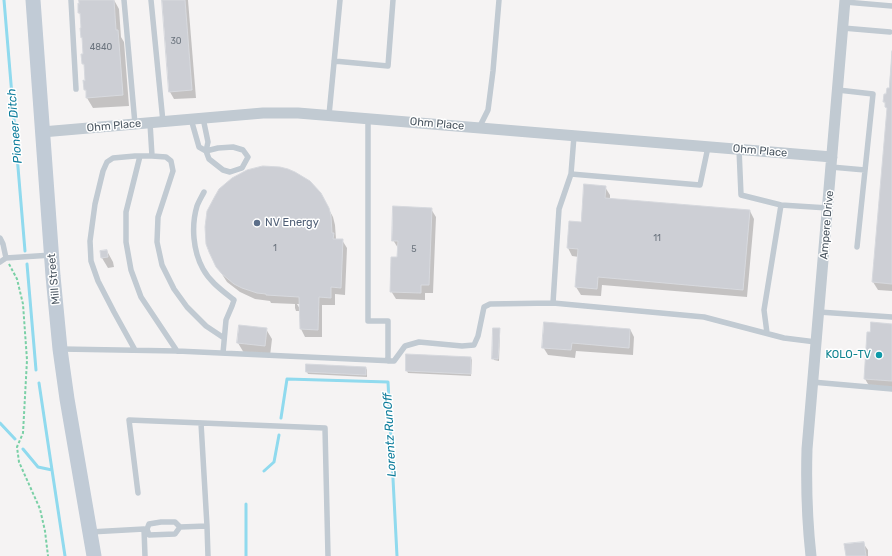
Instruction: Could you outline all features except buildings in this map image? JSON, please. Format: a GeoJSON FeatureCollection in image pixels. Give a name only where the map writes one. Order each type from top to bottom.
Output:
{"type":"FeatureCollection","features":[{"type":"Feature","properties":{"kind":"main road","name":"Mill Street"},"geometry":{"type":"LineString","coordinates":[[33,0],[42,132],[60,349],[94,556]]}},
{"type":"Feature","properties":{"kind":"street","name":"Ampere Drive"},"geometry":{"type":"LineString","coordinates":[[811,556],[806,504],[807,449],[845,1]]}},
{"type":"Feature","properties":{"kind":"street","name":"Ohm Place"},"geometry":{"type":"LineString","coordinates":[[42,132],[262,113],[298,113],[739,149],[832,162]]}},
{"type":"Feature","properties":{"kind":"lane"},"geometry":{"type":"LineString","coordinates":[[71,0],[76,89]]}},
{"type":"Feature","properties":{"kind":"lane"},"geometry":{"type":"LineString","coordinates":[[124,0],[135,124]]}},
{"type":"Feature","properties":{"kind":"lane"},"geometry":{"type":"LineString","coordinates":[[151,0],[162,122]]}},
{"type":"Feature","properties":{"kind":"lane"},"geometry":{"type":"LineString","coordinates":[[330,115],[340,0]]}},
{"type":"Feature","properties":{"kind":"lane"},"geometry":{"type":"LineString","coordinates":[[334,61],[388,66],[393,0]]}},
{"type":"Feature","properties":{"kind":"lane"},"geometry":{"type":"LineString","coordinates":[[479,128],[488,110],[499,0]]}},
{"type":"Feature","properties":{"kind":"lane"},"geometry":{"type":"LineString","coordinates":[[845,1],[892,6]]}},
{"type":"Feature","properties":{"kind":"lane"},"geometry":{"type":"LineString","coordinates":[[843,28],[890,32]]}},
{"type":"Feature","properties":{"kind":"lane"},"geometry":{"type":"LineString","coordinates":[[838,90],[873,94],[857,247]]}},
{"type":"Feature","properties":{"kind":"lane"},"geometry":{"type":"LineString","coordinates":[[191,119],[199,147],[206,151],[218,148],[233,147],[244,150],[248,156],[246,163],[242,168],[230,172],[223,170],[209,159],[206,151],[208,142],[203,118]]}},
{"type":"Feature","properties":{"kind":"lane"},"geometry":{"type":"LineString","coordinates":[[368,118],[368,322],[388,322],[388,361]]}},
{"type":"Feature","properties":{"kind":"lane"},"geometry":{"type":"LineString","coordinates":[[150,123],[152,156]]}},
{"type":"Feature","properties":{"kind":"lane"},"geometry":{"type":"LineString","coordinates":[[553,303],[559,209],[571,174],[574,136]]}},
{"type":"Feature","properties":{"kind":"lane"},"geometry":{"type":"LineString","coordinates":[[571,174],[700,185],[708,147]]}},
{"type":"Feature","properties":{"kind":"lane"},"geometry":{"type":"LineString","coordinates":[[739,149],[741,195],[781,205],[828,208]]}},
{"type":"Feature","properties":{"kind":"lane"},"geometry":{"type":"LineString","coordinates":[[140,156],[126,212],[126,242],[131,270],[141,297],[177,351]]}},
{"type":"Feature","properties":{"kind":"lane"},"geometry":{"type":"LineString","coordinates":[[135,350],[98,281],[91,261],[90,241],[95,204],[103,171],[108,162],[113,158],[152,156],[166,157],[172,162],[173,171],[158,217],[157,242],[162,265],[174,289],[187,307],[206,326],[224,338]]}},
{"type":"Feature","properties":{"kind":"lane"},"geometry":{"type":"LineString","coordinates":[[832,162],[865,170]]}},
{"type":"Feature","properties":{"kind":"lane"},"geometry":{"type":"LineString","coordinates":[[204,192],[198,204],[195,217],[194,232],[198,258],[204,270],[216,284],[234,300],[226,320],[223,353]]}},
{"type":"Feature","properties":{"kind":"lane"},"geometry":{"type":"LineString","coordinates":[[767,333],[764,310],[781,205]]}},
{"type":"Feature","properties":{"kind":"lane"},"geometry":{"type":"LineString","coordinates":[[0,238],[6,258]]}},
{"type":"Feature","properties":{"kind":"lane"},"geometry":{"type":"LineString","coordinates":[[0,262],[6,258],[52,255]]}},
{"type":"Feature","properties":{"kind":"lane"},"geometry":{"type":"LineString","coordinates":[[60,349],[177,351],[394,361],[405,346],[419,342],[462,346],[474,345],[478,336],[484,307],[490,304],[553,303],[704,318],[784,338],[817,342]]}},
{"type":"Feature","properties":{"kind":"lane"},"geometry":{"type":"LineString","coordinates":[[819,312],[892,317]]}},
{"type":"Feature","properties":{"kind":"lane"},"geometry":{"type":"LineString","coordinates":[[812,382],[892,389]]}},
{"type":"Feature","properties":{"kind":"lane"},"geometry":{"type":"LineString","coordinates":[[138,493],[129,420],[325,428],[328,556]]}},
{"type":"Feature","properties":{"kind":"lane"},"geometry":{"type":"LineString","coordinates":[[201,423],[208,556]]}},
{"type":"Feature","properties":{"kind":"lane"},"geometry":{"type":"LineString","coordinates":[[145,556],[146,529],[149,524],[176,522],[180,527]]}},
{"type":"Feature","properties":{"kind":"lane"},"geometry":{"type":"LineString","coordinates":[[180,527],[207,526]]}},
{"type":"Feature","properties":{"kind":"lane"},"geometry":{"type":"LineString","coordinates":[[146,529],[149,535],[175,534],[180,527]]}},
{"type":"Feature","properties":{"kind":"lane"},"geometry":{"type":"LineString","coordinates":[[90,532],[146,529]]}},
{"type":"Feature","properties":{"kind":"path"},"geometry":{"type":"LineString","coordinates":[[6,258],[17,279],[23,304],[26,353],[23,434],[17,447],[18,462],[40,509],[45,531],[48,556]]}},
{"type":"Feature","properties":{"kind":"waterway","name":"Pioneer Ditch"},"geometry":{"type":"LineString","coordinates":[[4,0],[25,251]]}},
{"type":"Feature","properties":{"kind":"waterway","name":"Pioneer Ditch"},"geometry":{"type":"LineString","coordinates":[[27,264],[36,370]]}},
{"type":"Feature","properties":{"kind":"waterway","name":"Lorentz RunOff"},"geometry":{"type":"LineString","coordinates":[[281,418],[287,379],[388,382],[397,556]]}},
{"type":"Feature","properties":{"kind":"waterway","name":"Pioneer Ditch"},"geometry":{"type":"LineString","coordinates":[[39,383],[52,470]]}},
{"type":"Feature","properties":{"kind":"waterway","name":"Pioneer Ditch"},"geometry":{"type":"LineString","coordinates":[[0,423],[15,439]]}},
{"type":"Feature","properties":{"kind":"waterway","name":"Lorentz RunOff"},"geometry":{"type":"LineString","coordinates":[[264,471],[274,462],[279,435]]}},
{"type":"Feature","properties":{"kind":"waterway","name":"Pioneer Ditch"},"geometry":{"type":"LineString","coordinates":[[23,449],[38,467],[52,470],[65,556]]}},
{"type":"Feature","properties":{"kind":"waterway","name":"Lorentz RunOff"},"geometry":{"type":"LineString","coordinates":[[246,504],[246,556]]}},
{"type":"Feature","properties":{"kind":"place","name":"NV Energy"},"geometry":{"type":"Point","coordinates":[257,223]}},
{"type":"Feature","properties":{"kind":"place","name":"KOLO-TV"},"geometry":{"type":"Point","coordinates":[879,355]}}]}
